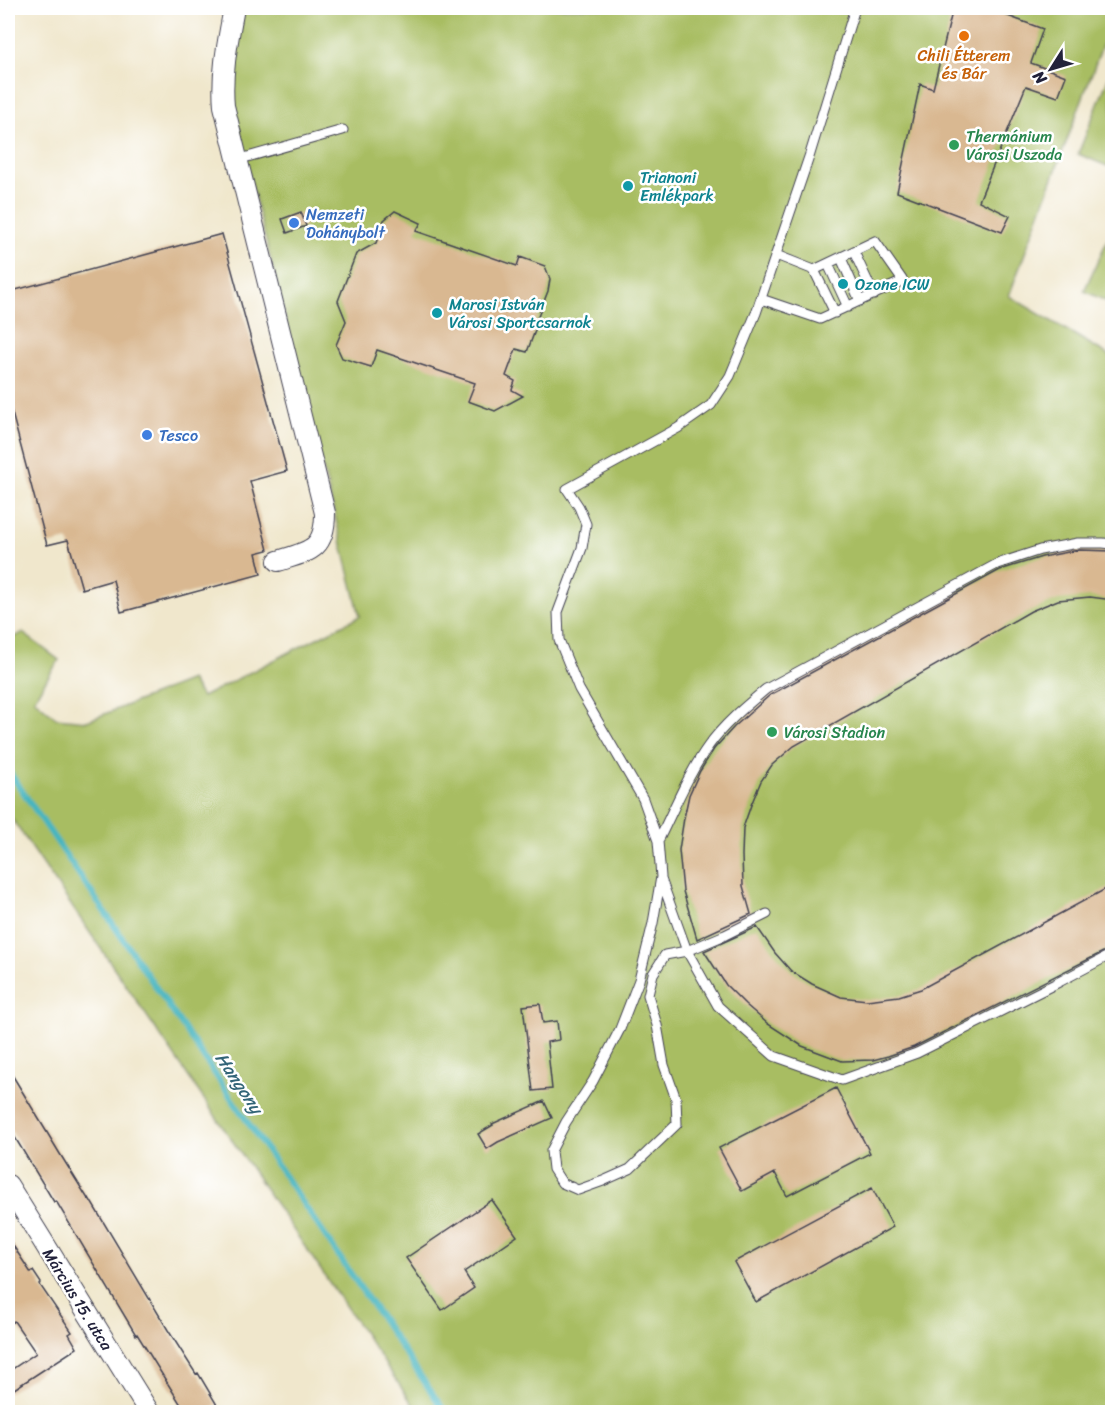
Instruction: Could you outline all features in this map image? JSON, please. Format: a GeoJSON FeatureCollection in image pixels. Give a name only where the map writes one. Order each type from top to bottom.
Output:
{"type":"FeatureCollection","features":[{"type":"Feature","properties":{"kind":"street"},"geometry":{"type":"LineString","coordinates":[[234,8],[223,75],[224,105],[325,513],[323,533],[316,545],[304,553],[278,561]]}},
{"type":"Feature","properties":{"kind":"street","name":"Március 15. utca"},"geometry":{"type":"LineString","coordinates":[[8,1185],[149,1413]]}},
{"type":"Feature","properties":{"kind":"lane"},"geometry":{"type":"LineString","coordinates":[[855,8],[776,255],[730,376],[711,405],[678,428],[567,489],[579,507],[586,524],[582,548],[558,612],[559,640],[579,689],[643,799],[658,841],[661,877],[687,951],[718,1006],[774,1056],[842,1080],[917,1053],[1113,954]]}},
{"type":"Feature","properties":{"kind":"lane"},"geometry":{"type":"LineString","coordinates":[[237,159],[343,130]]}},
{"type":"Feature","properties":{"kind":"lane"},"geometry":{"type":"LineString","coordinates":[[760,299],[820,319],[903,281],[875,241],[814,270]]}},
{"type":"Feature","properties":{"kind":"lane"},"geometry":{"type":"LineString","coordinates":[[854,252],[874,295]]}},
{"type":"Feature","properties":{"kind":"lane"},"geometry":{"type":"LineString","coordinates":[[776,255],[814,270],[835,313]]}},
{"type":"Feature","properties":{"kind":"lane"},"geometry":{"type":"LineString","coordinates":[[841,258],[860,301]]}},
{"type":"Feature","properties":{"kind":"lane"},"geometry":{"type":"LineString","coordinates":[[828,264],[848,307]]}},
{"type":"Feature","properties":{"kind":"lane"},"geometry":{"type":"LineString","coordinates":[[658,841],[695,767],[710,744],[734,716],[766,689],[997,564],[1040,550],[1078,543],[1113,544]]}},
{"type":"Feature","properties":{"kind":"lane"},"geometry":{"type":"LineString","coordinates":[[661,877],[639,980],[620,1029],[593,1081],[566,1122],[551,1151],[553,1169],[562,1183],[578,1190],[630,1170],[677,1124],[676,1099],[664,1065],[657,1025],[648,994],[653,974],[665,955],[687,951],[767,914]]}},
{"type":"Feature","properties":{"kind":"green space"},"geometry":{"type":"Polygon","coordinates":[[[244,8],[1112,8],[1112,19],[1009,296],[1112,357],[1112,1412],[418,1412],[8,813],[8,639],[23,633],[59,660],[34,699],[56,718],[87,721],[191,680],[202,697],[360,616],[232,106],[231,74],[244,8]]]}},
{"type":"Feature","properties":{"kind":"green space"},"geometry":{"type":"Polygon","coordinates":[[[1112,69],[1112,168],[1078,154],[1112,69]]]}},
{"type":"Feature","properties":{"kind":"green space"},"geometry":{"type":"Polygon","coordinates":[[[1112,233],[1112,304],[1084,291],[1112,233]]]}},
{"type":"Feature","properties":{"kind":"building","name":"Thermánium Városi Uszoda"},"geometry":{"type":"Polygon","coordinates":[[[953,8],[972,8],[988,13],[989,9],[1043,29],[1031,63],[1066,76],[1058,97],[1026,86],[979,201],[1010,216],[1002,232],[897,192],[920,84],[933,89],[953,8]]]}},
{"type":"Feature","properties":{"kind":"building","name":"Marosi István Városi Sportcsarnok"},"geometry":{"type":"Polygon","coordinates":[[[395,211],[421,223],[416,231],[517,266],[520,257],[545,266],[550,279],[548,291],[534,327],[536,328],[527,352],[516,349],[506,376],[515,381],[512,390],[523,396],[495,411],[468,401],[475,383],[377,350],[371,367],[342,358],[336,345],[346,321],[338,301],[356,254],[376,243],[384,220],[395,211]]]}},
{"type":"Feature","properties":{"kind":"building","name":"Nemzeti Dohánybolt"},"geometry":{"type":"Polygon","coordinates":[[[301,212],[306,226],[287,233],[282,219],[301,212]]]}},
{"type":"Feature","properties":{"kind":"building","name":"Tesco"},"geometry":{"type":"Polygon","coordinates":[[[222,234],[287,471],[250,481],[268,550],[256,553],[261,574],[121,612],[113,580],[82,589],[68,540],[47,545],[8,398],[8,292],[222,234]]]}},
{"type":"Feature","properties":{"kind":"building","name":"Városi Stadion"},"geometry":{"type":"Polygon","coordinates":[[[1079,550],[1113,551],[1113,600],[1090,597],[1058,600],[1031,611],[794,746],[772,765],[761,781],[743,828],[743,886],[751,914],[697,939],[683,891],[679,850],[684,818],[689,795],[700,771],[714,749],[734,727],[770,695],[1000,570],[1042,557],[1079,550]]]}},
{"type":"Feature","properties":{"kind":"building"},"geometry":{"type":"Polygon","coordinates":[[[1113,885],[1113,947],[914,1047],[873,1060],[842,1061],[802,1046],[768,1024],[745,1004],[726,985],[704,951],[757,927],[791,971],[812,984],[841,997],[867,1000],[899,996],[921,989],[1113,885]]]}},
{"type":"Feature","properties":{"kind":"building"},"geometry":{"type":"Polygon","coordinates":[[[540,1004],[543,1023],[557,1021],[559,1040],[547,1042],[552,1089],[533,1091],[523,1006],[540,1004]]]}},
{"type":"Feature","properties":{"kind":"building"},"geometry":{"type":"Polygon","coordinates":[[[8,1068],[168,1330],[217,1405],[206,1413],[186,1413],[8,1126],[8,1068]]]}},
{"type":"Feature","properties":{"kind":"building"},"geometry":{"type":"Polygon","coordinates":[[[836,1088],[870,1153],[787,1196],[775,1173],[742,1191],[719,1148],[836,1088]]]}},
{"type":"Feature","properties":{"kind":"building"},"geometry":{"type":"Polygon","coordinates":[[[544,1101],[552,1118],[487,1149],[478,1134],[492,1124],[544,1101]]]}},
{"type":"Feature","properties":{"kind":"building"},"geometry":{"type":"Polygon","coordinates":[[[872,1188],[893,1227],[756,1302],[734,1262],[872,1188]]]}},
{"type":"Feature","properties":{"kind":"building"},"geometry":{"type":"Polygon","coordinates":[[[492,1200],[517,1236],[464,1272],[474,1288],[442,1310],[406,1258],[492,1200]]]}},
{"type":"Feature","properties":{"kind":"building"},"geometry":{"type":"Polygon","coordinates":[[[8,1238],[31,1273],[33,1271],[72,1332],[69,1334],[77,1348],[8,1393],[8,1372],[36,1353],[14,1321],[8,1325],[8,1238]]]}},
{"type":"Feature","properties":{"kind":"waterway","name":"Hangony"},"geometry":{"type":"LineString","coordinates":[[8,770],[445,1412]]}},
{"type":"Feature","properties":{"kind":"place","name":"Chili Étterem és Bár"},"geometry":{"type":"Point","coordinates":[964,36]}},
{"type":"Feature","properties":{"kind":"place","name":"Thermánium Városi Uszoda"},"geometry":{"type":"Point","coordinates":[954,145]}},
{"type":"Feature","properties":{"kind":"place","name":"Trianoni Emlékpark"},"geometry":{"type":"Point","coordinates":[628,186]}},
{"type":"Feature","properties":{"kind":"place","name":"Nemzeti Dohánybolt"},"geometry":{"type":"Point","coordinates":[294,223]}},
{"type":"Feature","properties":{"kind":"place","name":"Ozone ICW"},"geometry":{"type":"Point","coordinates":[843,284]}},
{"type":"Feature","properties":{"kind":"place","name":"Marosi István Városi Sportcsarnok"},"geometry":{"type":"Point","coordinates":[437,313]}},
{"type":"Feature","properties":{"kind":"place","name":"Tesco"},"geometry":{"type":"Point","coordinates":[147,435]}},
{"type":"Feature","properties":{"kind":"place","name":"Városi Stadion"},"geometry":{"type":"Point","coordinates":[772,732]}}]}
